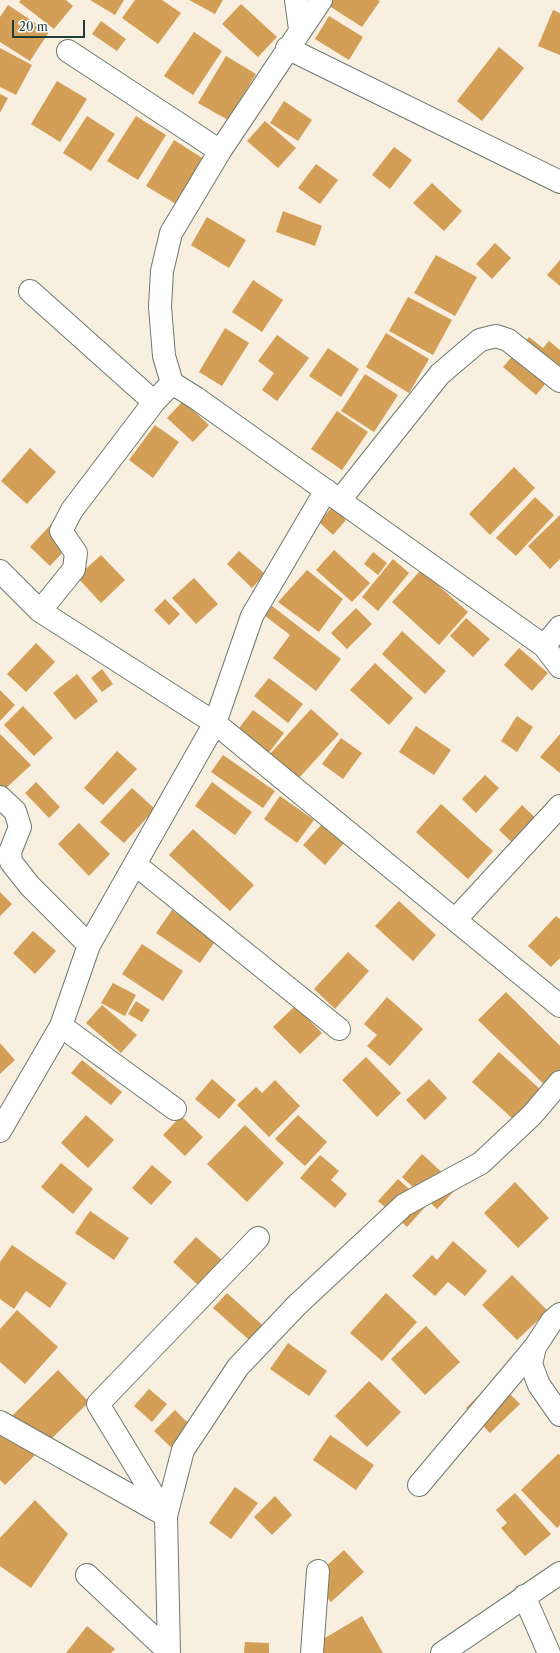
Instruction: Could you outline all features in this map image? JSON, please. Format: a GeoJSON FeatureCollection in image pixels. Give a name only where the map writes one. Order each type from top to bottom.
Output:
{"type":"FeatureCollection","features":[{"type":"Feature","properties":{"kind":"street"},"geometry":{"type":"LineString","coordinates":[[296,0],[300,29]]}},
{"type":"Feature","properties":{"kind":"street"},"geometry":{"type":"LineString","coordinates":[[320,0],[220,151],[170,233],[162,272],[160,307],[164,356],[172,383],[196,398],[544,646],[560,667]]}},
{"type":"Feature","properties":{"kind":"street"},"geometry":{"type":"LineString","coordinates":[[287,48],[558,175]]}},
{"type":"Feature","properties":{"kind":"street"},"geometry":{"type":"LineString","coordinates":[[68,50],[220,151]]}},
{"type":"Feature","properties":{"kind":"street"},"geometry":{"type":"LineString","coordinates":[[30,291],[154,402]]}},
{"type":"Feature","properties":{"kind":"street"},"geometry":{"type":"LineString","coordinates":[[0,1131],[61,1026],[89,945],[215,723],[252,616],[333,495],[440,374],[480,340],[496,336],[508,340],[560,381]]}},
{"type":"Feature","properties":{"kind":"street"},"geometry":{"type":"LineString","coordinates":[[40,611],[74,569],[76,553],[61,531],[72,510],[154,402],[172,383]]}},
{"type":"Feature","properties":{"kind":"street"},"geometry":{"type":"LineString","coordinates":[[0,571],[40,611],[215,723],[560,1006]]}},
{"type":"Feature","properties":{"kind":"street"},"geometry":{"type":"LineString","coordinates":[[544,646],[560,627]]}},
{"type":"Feature","properties":{"kind":"street"},"geometry":{"type":"LineString","coordinates":[[0,797],[16,811],[20,827],[10,852],[11,862],[30,886],[89,945]]}},
{"type":"Feature","properties":{"kind":"street"},"geometry":{"type":"LineString","coordinates":[[455,920],[560,806]]}},
{"type":"Feature","properties":{"kind":"street"},"geometry":{"type":"LineString","coordinates":[[136,864],[339,1029]]}},
{"type":"Feature","properties":{"kind":"street"},"geometry":{"type":"LineString","coordinates":[[61,1026],[175,1109]]}},
{"type":"Feature","properties":{"kind":"street"},"geometry":{"type":"LineString","coordinates":[[169,1653],[166,1516],[183,1450],[238,1367],[297,1305],[404,1205],[481,1163],[532,1114],[560,1082]]}},
{"type":"Feature","properties":{"kind":"street"},"geometry":{"type":"LineString","coordinates":[[166,1516],[98,1404],[258,1238]]}},
{"type":"Feature","properties":{"kind":"street"},"geometry":{"type":"LineString","coordinates":[[419,1485],[534,1347],[552,1321],[560,1314]]}},
{"type":"Feature","properties":{"kind":"street"},"geometry":{"type":"LineString","coordinates":[[534,1347],[531,1364],[539,1385],[560,1415]]}},
{"type":"Feature","properties":{"kind":"street"},"geometry":{"type":"LineString","coordinates":[[0,1422],[166,1516]]}},
{"type":"Feature","properties":{"kind":"street"},"geometry":{"type":"LineString","coordinates":[[312,1653],[318,1571]]}},
{"type":"Feature","properties":{"kind":"street"},"geometry":{"type":"LineString","coordinates":[[442,1653],[560,1573]]}},
{"type":"Feature","properties":{"kind":"street"},"geometry":{"type":"LineString","coordinates":[[87,1575],[169,1653]]}},
{"type":"Feature","properties":{"kind":"street"},"geometry":{"type":"LineString","coordinates":[[524,1596],[549,1653]]}},
{"type":"Feature","properties":{"kind":"building"},"geometry":{"type":"Polygon","coordinates":[[[21,0],[66,0],[73,6],[54,29],[19,2],[21,0]]]}},
{"type":"Feature","properties":{"kind":"building"},"geometry":{"type":"Polygon","coordinates":[[[90,0],[124,0],[115,15],[90,0]]]}},
{"type":"Feature","properties":{"kind":"building"},"geometry":{"type":"Polygon","coordinates":[[[135,0],[162,0],[181,13],[158,44],[122,18],[135,0]]]}},
{"type":"Feature","properties":{"kind":"building"},"geometry":{"type":"Polygon","coordinates":[[[189,0],[223,0],[215,14],[189,0]]]}},
{"type":"Feature","properties":{"kind":"building"},"geometry":{"type":"Polygon","coordinates":[[[320,0],[378,0],[380,1],[362,27],[320,0]]]}},
{"type":"Feature","properties":{"kind":"building"},"geometry":{"type":"Polygon","coordinates":[[[241,4],[277,37],[258,57],[222,24],[241,4]]]}},
{"type":"Feature","properties":{"kind":"building"},"geometry":{"type":"Polygon","coordinates":[[[8,5],[49,32],[30,61],[0,42],[0,17],[8,5]]]}},
{"type":"Feature","properties":{"kind":"building"},"geometry":{"type":"Polygon","coordinates":[[[553,10],[560,13],[560,55],[538,46],[553,10]]]}},
{"type":"Feature","properties":{"kind":"building"},"geometry":{"type":"Polygon","coordinates":[[[329,16],[363,37],[349,60],[315,39],[329,16]]]}},
{"type":"Feature","properties":{"kind":"building"},"geometry":{"type":"Polygon","coordinates":[[[101,21],[126,39],[117,51],[92,34],[101,21]]]}},
{"type":"Feature","properties":{"kind":"building"},"geometry":{"type":"Polygon","coordinates":[[[194,32],[222,51],[193,95],[164,76],[194,32]]]}},
{"type":"Feature","properties":{"kind":"building"},"geometry":{"type":"Polygon","coordinates":[[[499,47],[524,68],[482,121],[457,101],[499,47]]]}},
{"type":"Feature","properties":{"kind":"building"},"geometry":{"type":"Polygon","coordinates":[[[0,48],[32,65],[16,95],[0,87],[0,48]]]}},
{"type":"Feature","properties":{"kind":"building"},"geometry":{"type":"Polygon","coordinates":[[[226,56],[256,74],[228,120],[198,103],[226,56]]]}},
{"type":"Feature","properties":{"kind":"building"},"geometry":{"type":"Polygon","coordinates":[[[57,81],[87,99],[60,142],[31,124],[57,81]]]}},
{"type":"Feature","properties":{"kind":"building"},"geometry":{"type":"Polygon","coordinates":[[[0,94],[8,98],[0,113],[0,94]]]}},
{"type":"Feature","properties":{"kind":"building"},"geometry":{"type":"Polygon","coordinates":[[[284,101],[312,120],[298,141],[270,123],[284,101]]]}},
{"type":"Feature","properties":{"kind":"building"},"geometry":{"type":"Polygon","coordinates":[[[87,116],[115,134],[91,171],[63,153],[87,116]]]}},
{"type":"Feature","properties":{"kind":"building"},"geometry":{"type":"Polygon","coordinates":[[[136,116],[166,135],[138,180],[107,161],[136,116]]]}},
{"type":"Feature","properties":{"kind":"building"},"geometry":{"type":"Polygon","coordinates":[[[265,121],[296,148],[278,168],[247,141],[265,121]]]}},
{"type":"Feature","properties":{"kind":"building"},"geometry":{"type":"Polygon","coordinates":[[[174,140],[204,159],[176,204],[146,186],[174,140]]]}},
{"type":"Feature","properties":{"kind":"building"},"geometry":{"type":"Polygon","coordinates":[[[394,147],[412,160],[390,189],[372,175],[394,147]]]}},
{"type":"Feature","properties":{"kind":"building"},"geometry":{"type":"Polygon","coordinates":[[[316,164],[338,180],[320,204],[298,188],[316,164]]]}},
{"type":"Feature","properties":{"kind":"building"},"geometry":{"type":"Polygon","coordinates":[[[432,183],[462,211],[444,231],[413,203],[432,183]]]}},
{"type":"Feature","properties":{"kind":"building"},"geometry":{"type":"Polygon","coordinates":[[[283,211],[322,226],[315,246],[276,232],[283,211]]]}},
{"type":"Feature","properties":{"kind":"building"},"geometry":{"type":"Polygon","coordinates":[[[207,217],[246,240],[229,268],[191,245],[207,217]]]}},
{"type":"Feature","properties":{"kind":"building"},"geometry":{"type":"Polygon","coordinates":[[[495,243],[511,258],[492,279],[476,264],[495,243]]]}},
{"type":"Feature","properties":{"kind":"building"},"geometry":{"type":"Polygon","coordinates":[[[436,255],[477,277],[455,316],[414,293],[436,255]]]}},
{"type":"Feature","properties":{"kind":"building"},"geometry":{"type":"Polygon","coordinates":[[[560,260],[560,286],[547,275],[560,260]]]}},
{"type":"Feature","properties":{"kind":"building"},"geometry":{"type":"Polygon","coordinates":[[[253,280],[283,300],[262,332],[232,312],[253,280]]]}},
{"type":"Feature","properties":{"kind":"building"},"geometry":{"type":"Polygon","coordinates":[[[408,297],[452,320],[433,355],[389,331],[408,297]]]}},
{"type":"Feature","properties":{"kind":"building"},"geometry":{"type":"Polygon","coordinates":[[[225,328],[249,343],[222,386],[199,372],[225,328]]]}},
{"type":"Feature","properties":{"kind":"building"},"geometry":{"type":"Polygon","coordinates":[[[386,333],[429,359],[409,393],[366,367],[386,333]]]}},
{"type":"Feature","properties":{"kind":"building"},"geometry":{"type":"Polygon","coordinates":[[[277,335],[309,358],[277,401],[262,390],[274,373],[258,361],[277,335]]]}},
{"type":"Feature","properties":{"kind":"building"},"geometry":{"type":"Polygon","coordinates":[[[529,337],[543,348],[549,341],[560,350],[560,366],[536,395],[503,367],[529,337]]]}},
{"type":"Feature","properties":{"kind":"building"},"geometry":{"type":"Polygon","coordinates":[[[328,348],[359,369],[341,397],[309,376],[328,348]]]}},
{"type":"Feature","properties":{"kind":"building"},"geometry":{"type":"Polygon","coordinates":[[[365,374],[398,395],[374,432],[341,411],[365,374]]]}},
{"type":"Feature","properties":{"kind":"building"},"geometry":{"type":"Polygon","coordinates":[[[183,401],[209,425],[193,442],[167,418],[183,401]]]}},
{"type":"Feature","properties":{"kind":"building"},"geometry":{"type":"Polygon","coordinates":[[[337,411],[368,432],[342,470],[311,449],[337,411]]]}},
{"type":"Feature","properties":{"kind":"building"},"geometry":{"type":"Polygon","coordinates":[[[155,425],[179,442],[153,478],[129,460],[155,425]]]}},
{"type":"Feature","properties":{"kind":"building"},"geometry":{"type":"Polygon","coordinates":[[[30,448],[56,472],[27,504],[1,481],[30,448]]]}},
{"type":"Feature","properties":{"kind":"building"},"geometry":{"type":"Polygon","coordinates":[[[514,467],[535,488],[490,535],[469,514],[514,467]]]}},
{"type":"Feature","properties":{"kind":"building"},"geometry":{"type":"Polygon","coordinates":[[[535,497],[554,515],[516,556],[496,538],[535,497]]]}},
{"type":"Feature","properties":{"kind":"building"},"geometry":{"type":"Polygon","coordinates":[[[332,507],[346,520],[333,535],[319,522],[332,507]]]}},
{"type":"Feature","properties":{"kind":"building"},"geometry":{"type":"Polygon","coordinates":[[[560,515],[560,559],[550,569],[528,546],[560,515]]]}},
{"type":"Feature","properties":{"kind":"building"},"geometry":{"type":"Polygon","coordinates":[[[56,519],[76,538],[50,566],[30,547],[56,519]]]}},
{"type":"Feature","properties":{"kind":"building"},"geometry":{"type":"Polygon","coordinates":[[[334,550],[370,583],[352,602],[316,570],[334,550]]]}},
{"type":"Feature","properties":{"kind":"building"},"geometry":{"type":"Polygon","coordinates":[[[239,551],[265,574],[252,588],[227,564],[239,551]]]}},
{"type":"Feature","properties":{"kind":"building"},"geometry":{"type":"Polygon","coordinates":[[[373,552],[387,563],[378,575],[364,564],[373,552]]]}},
{"type":"Feature","properties":{"kind":"building"},"geometry":{"type":"Polygon","coordinates":[[[101,555],[125,580],[101,603],[77,577],[101,555]]]}},
{"type":"Feature","properties":{"kind":"building"},"geometry":{"type":"Polygon","coordinates":[[[393,559],[409,573],[378,611],[362,597],[393,559]]]}},
{"type":"Feature","properties":{"kind":"building"},"geometry":{"type":"Polygon","coordinates":[[[307,570],[343,599],[319,632],[278,602],[307,570]]]}},
{"type":"Feature","properties":{"kind":"building"},"geometry":{"type":"Polygon","coordinates":[[[421,570],[468,612],[439,645],[392,602],[421,570]]]}},
{"type":"Feature","properties":{"kind":"building"},"geometry":{"type":"Polygon","coordinates":[[[194,578],[218,604],[196,624],[172,598],[194,578]]]}},
{"type":"Feature","properties":{"kind":"building"},"geometry":{"type":"Polygon","coordinates":[[[165,599],[180,614],[169,625],[154,610],[165,599]]]}},
{"type":"Feature","properties":{"kind":"building"},"geometry":{"type":"Polygon","coordinates":[[[272,606],[341,659],[316,691],[273,658],[290,635],[264,615],[272,606]]]}},
{"type":"Feature","properties":{"kind":"building"},"geometry":{"type":"Polygon","coordinates":[[[356,608],[372,624],[347,649],[331,633],[356,608]]]}},
{"type":"Feature","properties":{"kind":"building"},"geometry":{"type":"Polygon","coordinates":[[[466,618],[490,639],[473,657],[450,636],[466,618]]]}},
{"type":"Feature","properties":{"kind":"building"},"geometry":{"type":"Polygon","coordinates":[[[402,631],[446,671],[425,694],[382,654],[402,631]]]}},
{"type":"Feature","properties":{"kind":"building"},"geometry":{"type":"Polygon","coordinates":[[[36,643],[55,662],[26,692],[7,674],[36,643]]]}},
{"type":"Feature","properties":{"kind":"building"},"geometry":{"type":"Polygon","coordinates":[[[519,648],[548,673],[532,691],[504,665],[519,648]]]}},
{"type":"Feature","properties":{"kind":"building"},"geometry":{"type":"Polygon","coordinates":[[[375,663],[413,698],[389,725],[350,690],[375,663]]]}},
{"type":"Feature","properties":{"kind":"building"},"geometry":{"type":"Polygon","coordinates":[[[102,669],[113,684],[102,692],[91,678],[102,669]]]}},
{"type":"Feature","properties":{"kind":"building"},"geometry":{"type":"Polygon","coordinates":[[[77,674],[98,701],[75,720],[53,693],[77,674]]]}},
{"type":"Feature","properties":{"kind":"building"},"geometry":{"type":"Polygon","coordinates":[[[269,678],[303,704],[288,723],[254,696],[269,678]]]}},
{"type":"Feature","properties":{"kind":"building"},"geometry":{"type":"Polygon","coordinates":[[[0,690],[15,705],[0,721],[0,690]]]}},
{"type":"Feature","properties":{"kind":"building"},"geometry":{"type":"Polygon","coordinates":[[[23,706],[53,738],[34,756],[4,725],[23,706]]]}},
{"type":"Feature","properties":{"kind":"building"},"geometry":{"type":"Polygon","coordinates":[[[311,709],[339,734],[298,779],[270,754],[311,709]]]}},
{"type":"Feature","properties":{"kind":"building"},"geometry":{"type":"Polygon","coordinates":[[[253,710],[284,733],[264,759],[233,736],[253,710]]]}},
{"type":"Feature","properties":{"kind":"building"},"geometry":{"type":"Polygon","coordinates":[[[517,716],[533,727],[517,752],[501,741],[517,716]]]}},
{"type":"Feature","properties":{"kind":"building"},"geometry":{"type":"Polygon","coordinates":[[[416,726],[451,750],[434,775],[399,752],[416,726]]]}},
{"type":"Feature","properties":{"kind":"building"},"geometry":{"type":"Polygon","coordinates":[[[0,734],[31,765],[4,790],[0,786],[0,734]]]}},
{"type":"Feature","properties":{"kind":"building"},"geometry":{"type":"Polygon","coordinates":[[[560,734],[560,773],[540,757],[560,734]]]}},
{"type":"Feature","properties":{"kind":"building"},"geometry":{"type":"Polygon","coordinates":[[[341,738],[362,753],[343,779],[322,764],[341,738]]]}},
{"type":"Feature","properties":{"kind":"building"},"geometry":{"type":"Polygon","coordinates":[[[117,751],[137,769],[103,805],[84,788],[117,751]]]}},
{"type":"Feature","properties":{"kind":"building"},"geometry":{"type":"Polygon","coordinates":[[[223,755],[275,791],[263,808],[211,772],[223,755]]]}},
{"type":"Feature","properties":{"kind":"building"},"geometry":{"type":"Polygon","coordinates":[[[485,775],[499,788],[476,813],[462,799],[485,775]]]}},
{"type":"Feature","properties":{"kind":"building"},"geometry":{"type":"Polygon","coordinates":[[[36,782],[60,807],[49,818],[25,793],[36,782]]]}},
{"type":"Feature","properties":{"kind":"building"},"geometry":{"type":"Polygon","coordinates":[[[212,782],[252,812],[235,835],[195,806],[212,782]]]}},
{"type":"Feature","properties":{"kind":"building"},"geometry":{"type":"Polygon","coordinates":[[[132,788],[155,809],[124,843],[100,822],[132,788]]]}},
{"type":"Feature","properties":{"kind":"building"},"geometry":{"type":"Polygon","coordinates":[[[280,796],[314,820],[297,843],[264,819],[280,796]]]}},
{"type":"Feature","properties":{"kind":"building"},"geometry":{"type":"Polygon","coordinates":[[[441,804],[493,851],[468,879],[416,832],[441,804]]]}},
{"type":"Feature","properties":{"kind":"building"},"geometry":{"type":"Polygon","coordinates":[[[522,805],[546,828],[523,853],[499,830],[522,805]]]}},
{"type":"Feature","properties":{"kind":"building"},"geometry":{"type":"Polygon","coordinates":[[[79,823],[110,854],[89,876],[58,844],[79,823]]]}},
{"type":"Feature","properties":{"kind":"building"},"geometry":{"type":"Polygon","coordinates":[[[322,824],[344,843],[325,865],[303,845],[322,824]]]}},
{"type":"Feature","properties":{"kind":"building"},"geometry":{"type":"Polygon","coordinates":[[[193,829],[254,885],[230,911],[169,855],[193,829]]]}},
{"type":"Feature","properties":{"kind":"building"},"geometry":{"type":"Polygon","coordinates":[[[0,892],[12,904],[0,916],[0,892]]]}},
{"type":"Feature","properties":{"kind":"building"},"geometry":{"type":"Polygon","coordinates":[[[399,901],[436,935],[413,961],[375,926],[399,901]]]}},
{"type":"Feature","properties":{"kind":"building"},"geometry":{"type":"Polygon","coordinates":[[[172,910],[216,940],[200,963],[156,933],[172,910]]]}},
{"type":"Feature","properties":{"kind":"building"},"geometry":{"type":"Polygon","coordinates":[[[556,916],[560,919],[560,958],[551,967],[528,946],[556,916]]]}},
{"type":"Feature","properties":{"kind":"building"},"geometry":{"type":"Polygon","coordinates":[[[33,931],[56,951],[35,974],[13,953],[33,931]]]}},
{"type":"Feature","properties":{"kind":"building"},"geometry":{"type":"Polygon","coordinates":[[[142,944],[183,971],[163,1001],[122,974],[142,944]]]}},
{"type":"Feature","properties":{"kind":"building"},"geometry":{"type":"Polygon","coordinates":[[[348,952],[369,971],[335,1009],[314,989],[348,952]]]}},
{"type":"Feature","properties":{"kind":"building"},"geometry":{"type":"Polygon","coordinates":[[[113,983],[136,995],[125,1016],[101,1003],[113,983]]]}},
{"type":"Feature","properties":{"kind":"building"},"geometry":{"type":"Polygon","coordinates":[[[506,992],[560,1046],[560,1088],[554,1094],[478,1020],[506,992]]]}},
{"type":"Feature","properties":{"kind":"building"},"geometry":{"type":"Polygon","coordinates":[[[387,997],[423,1029],[390,1066],[367,1046],[377,1035],[364,1024],[387,997]]]}},
{"type":"Feature","properties":{"kind":"building"},"geometry":{"type":"Polygon","coordinates":[[[136,1001],[150,1010],[142,1022],[128,1014],[136,1001]]]}},
{"type":"Feature","properties":{"kind":"building"},"geometry":{"type":"Polygon","coordinates":[[[102,1005],[137,1035],[121,1053],[86,1023],[102,1005]]]}},
{"type":"Feature","properties":{"kind":"building"},"geometry":{"type":"Polygon","coordinates":[[[295,1006],[322,1033],[300,1054],[273,1027],[295,1006]]]}},
{"type":"Feature","properties":{"kind":"building"},"geometry":{"type":"Polygon","coordinates":[[[0,1043],[15,1060],[0,1074],[0,1043]]]}},
{"type":"Feature","properties":{"kind":"building"},"geometry":{"type":"Polygon","coordinates":[[[499,1052],[540,1089],[513,1119],[472,1082],[499,1052]]]}},
{"type":"Feature","properties":{"kind":"building"},"geometry":{"type":"Polygon","coordinates":[[[366,1057],[401,1093],[377,1117],[342,1080],[366,1057]]]}},
{"type":"Feature","properties":{"kind":"building"},"geometry":{"type":"Polygon","coordinates":[[[82,1060],[122,1092],[111,1105],[71,1073],[82,1060]]]}},
{"type":"Feature","properties":{"kind":"building"},"geometry":{"type":"Polygon","coordinates":[[[212,1079],[236,1100],[219,1119],[195,1099],[212,1079]]]}},
{"type":"Feature","properties":{"kind":"building"},"geometry":{"type":"Polygon","coordinates":[[[429,1079],[447,1098],[425,1120],[406,1100],[429,1079]]]}},
{"type":"Feature","properties":{"kind":"building"},"geometry":{"type":"Polygon","coordinates":[[[275,1080],[300,1106],[269,1137],[237,1105],[256,1087],[262,1093],[275,1080]]]}},
{"type":"Feature","properties":{"kind":"building"},"geometry":{"type":"Polygon","coordinates":[[[86,1115],[114,1140],[88,1168],[61,1143],[86,1115]]]}},
{"type":"Feature","properties":{"kind":"building"},"geometry":{"type":"Polygon","coordinates":[[[298,1115],[327,1142],[305,1166],[275,1139],[298,1115]]]}},
{"type":"Feature","properties":{"kind":"building"},"geometry":{"type":"Polygon","coordinates":[[[181,1116],[203,1137],[185,1156],[163,1135],[181,1116]]]}},
{"type":"Feature","properties":{"kind":"building"},"geometry":{"type":"Polygon","coordinates":[[[245,1125],[284,1163],[247,1202],[207,1164],[245,1125]]]}},
{"type":"Feature","properties":{"kind":"building"},"geometry":{"type":"Polygon","coordinates":[[[422,1154],[458,1187],[437,1209],[402,1177],[422,1154]]]}},
{"type":"Feature","properties":{"kind":"building"},"geometry":{"type":"Polygon","coordinates":[[[320,1155],[339,1171],[331,1180],[347,1194],[335,1208],[300,1178],[320,1155]]]}},
{"type":"Feature","properties":{"kind":"building"},"geometry":{"type":"Polygon","coordinates":[[[61,1163],[93,1189],[73,1214],[41,1187],[61,1163]]]}},
{"type":"Feature","properties":{"kind":"building"},"geometry":{"type":"Polygon","coordinates":[[[152,1165],[172,1182],[151,1205],[132,1188],[152,1165]]]}},
{"type":"Feature","properties":{"kind":"building"},"geometry":{"type":"Polygon","coordinates":[[[398,1179],[427,1205],[407,1227],[378,1201],[398,1179]]]}},
{"type":"Feature","properties":{"kind":"building"},"geometry":{"type":"Polygon","coordinates":[[[515,1182],[549,1218],[518,1248],[484,1213],[515,1182]]]}},
{"type":"Feature","properties":{"kind":"building"},"geometry":{"type":"Polygon","coordinates":[[[90,1211],[129,1238],[114,1260],[75,1233],[90,1211]]]}},
{"type":"Feature","properties":{"kind":"building"},"geometry":{"type":"Polygon","coordinates":[[[196,1237],[222,1260],[199,1286],[173,1262],[196,1237]]]}},
{"type":"Feature","properties":{"kind":"building"},"geometry":{"type":"Polygon","coordinates":[[[453,1241],[487,1271],[465,1296],[448,1282],[435,1296],[412,1276],[432,1255],[437,1260],[453,1241]]]}},
{"type":"Feature","properties":{"kind":"building"},"geometry":{"type":"Polygon","coordinates":[[[12,1245],[67,1283],[50,1308],[26,1291],[14,1309],[0,1299],[0,1262],[12,1245]]]}},
{"type":"Feature","properties":{"kind":"building"},"geometry":{"type":"Polygon","coordinates":[[[512,1275],[548,1311],[517,1340],[482,1305],[512,1275]]]}},
{"type":"Feature","properties":{"kind":"building"},"geometry":{"type":"Polygon","coordinates":[[[227,1293],[269,1331],[256,1346],[213,1308],[227,1293]]]}},
{"type":"Feature","properties":{"kind":"building"},"geometry":{"type":"Polygon","coordinates":[[[386,1293],[417,1322],[382,1361],[350,1333],[386,1293]]]}},
{"type":"Feature","properties":{"kind":"building"},"geometry":{"type":"Polygon","coordinates":[[[17,1310],[58,1347],[25,1384],[0,1362],[0,1329],[17,1310]]]}},
{"type":"Feature","properties":{"kind":"building"},"geometry":{"type":"Polygon","coordinates":[[[426,1326],[460,1362],[425,1395],[391,1359],[426,1326]]]}},
{"type":"Feature","properties":{"kind":"building"},"geometry":{"type":"Polygon","coordinates":[[[288,1343],[327,1371],[309,1396],[270,1369],[288,1343]]]}},
{"type":"Feature","properties":{"kind":"building"},"geometry":{"type":"Polygon","coordinates":[[[58,1370],[89,1402],[42,1448],[11,1417],[58,1370]]]}},
{"type":"Feature","properties":{"kind":"building"},"geometry":{"type":"Polygon","coordinates":[[[495,1379],[520,1404],[490,1433],[466,1408],[495,1379]]]}},
{"type":"Feature","properties":{"kind":"building"},"geometry":{"type":"Polygon","coordinates":[[[369,1381],[401,1412],[367,1447],[335,1416],[369,1381]]]}},
{"type":"Feature","properties":{"kind":"building"},"geometry":{"type":"Polygon","coordinates":[[[149,1389],[167,1404],[152,1422],[134,1406],[149,1389]]]}},
{"type":"Feature","properties":{"kind":"building"},"geometry":{"type":"Polygon","coordinates":[[[175,1410],[199,1434],[179,1455],[154,1431],[175,1410]]]}},
{"type":"Feature","properties":{"kind":"building"},"geometry":{"type":"Polygon","coordinates":[[[0,1414],[38,1452],[5,1485],[0,1480],[0,1414]]]}},
{"type":"Feature","properties":{"kind":"building"},"geometry":{"type":"Polygon","coordinates":[[[330,1435],[374,1465],[356,1490],[313,1460],[330,1435]]]}},
{"type":"Feature","properties":{"kind":"building"},"geometry":{"type":"Polygon","coordinates":[[[558,1454],[560,1455],[560,1525],[557,1528],[521,1490],[558,1454]]]}},
{"type":"Feature","properties":{"kind":"building"},"geometry":{"type":"Polygon","coordinates":[[[235,1487],[258,1503],[231,1539],[209,1523],[235,1487]]]}},
{"type":"Feature","properties":{"kind":"building"},"geometry":{"type":"Polygon","coordinates":[[[515,1493],[551,1534],[525,1556],[501,1528],[507,1523],[496,1510],[515,1493]]]}},
{"type":"Feature","properties":{"kind":"building"},"geometry":{"type":"Polygon","coordinates":[[[275,1496],[292,1515],[272,1535],[254,1517],[275,1496]]]}},
{"type":"Feature","properties":{"kind":"building"},"geometry":{"type":"Polygon","coordinates":[[[35,1500],[68,1534],[31,1588],[0,1566],[0,1538],[35,1500]]]}},
{"type":"Feature","properties":{"kind":"building"},"geometry":{"type":"Polygon","coordinates":[[[344,1550],[364,1572],[331,1602],[311,1580],[344,1550]]]}},
{"type":"Feature","properties":{"kind":"building"},"geometry":{"type":"Polygon","coordinates":[[[362,1616],[383,1653],[318,1653],[313,1645],[362,1616]]]}},
{"type":"Feature","properties":{"kind":"building"},"geometry":{"type":"Polygon","coordinates":[[[87,1626],[115,1649],[111,1653],[66,1653],[87,1626]]]}},
{"type":"Feature","properties":{"kind":"building"},"geometry":{"type":"Polygon","coordinates":[[[245,1642],[269,1643],[269,1653],[244,1653],[245,1642]]]}}]}
